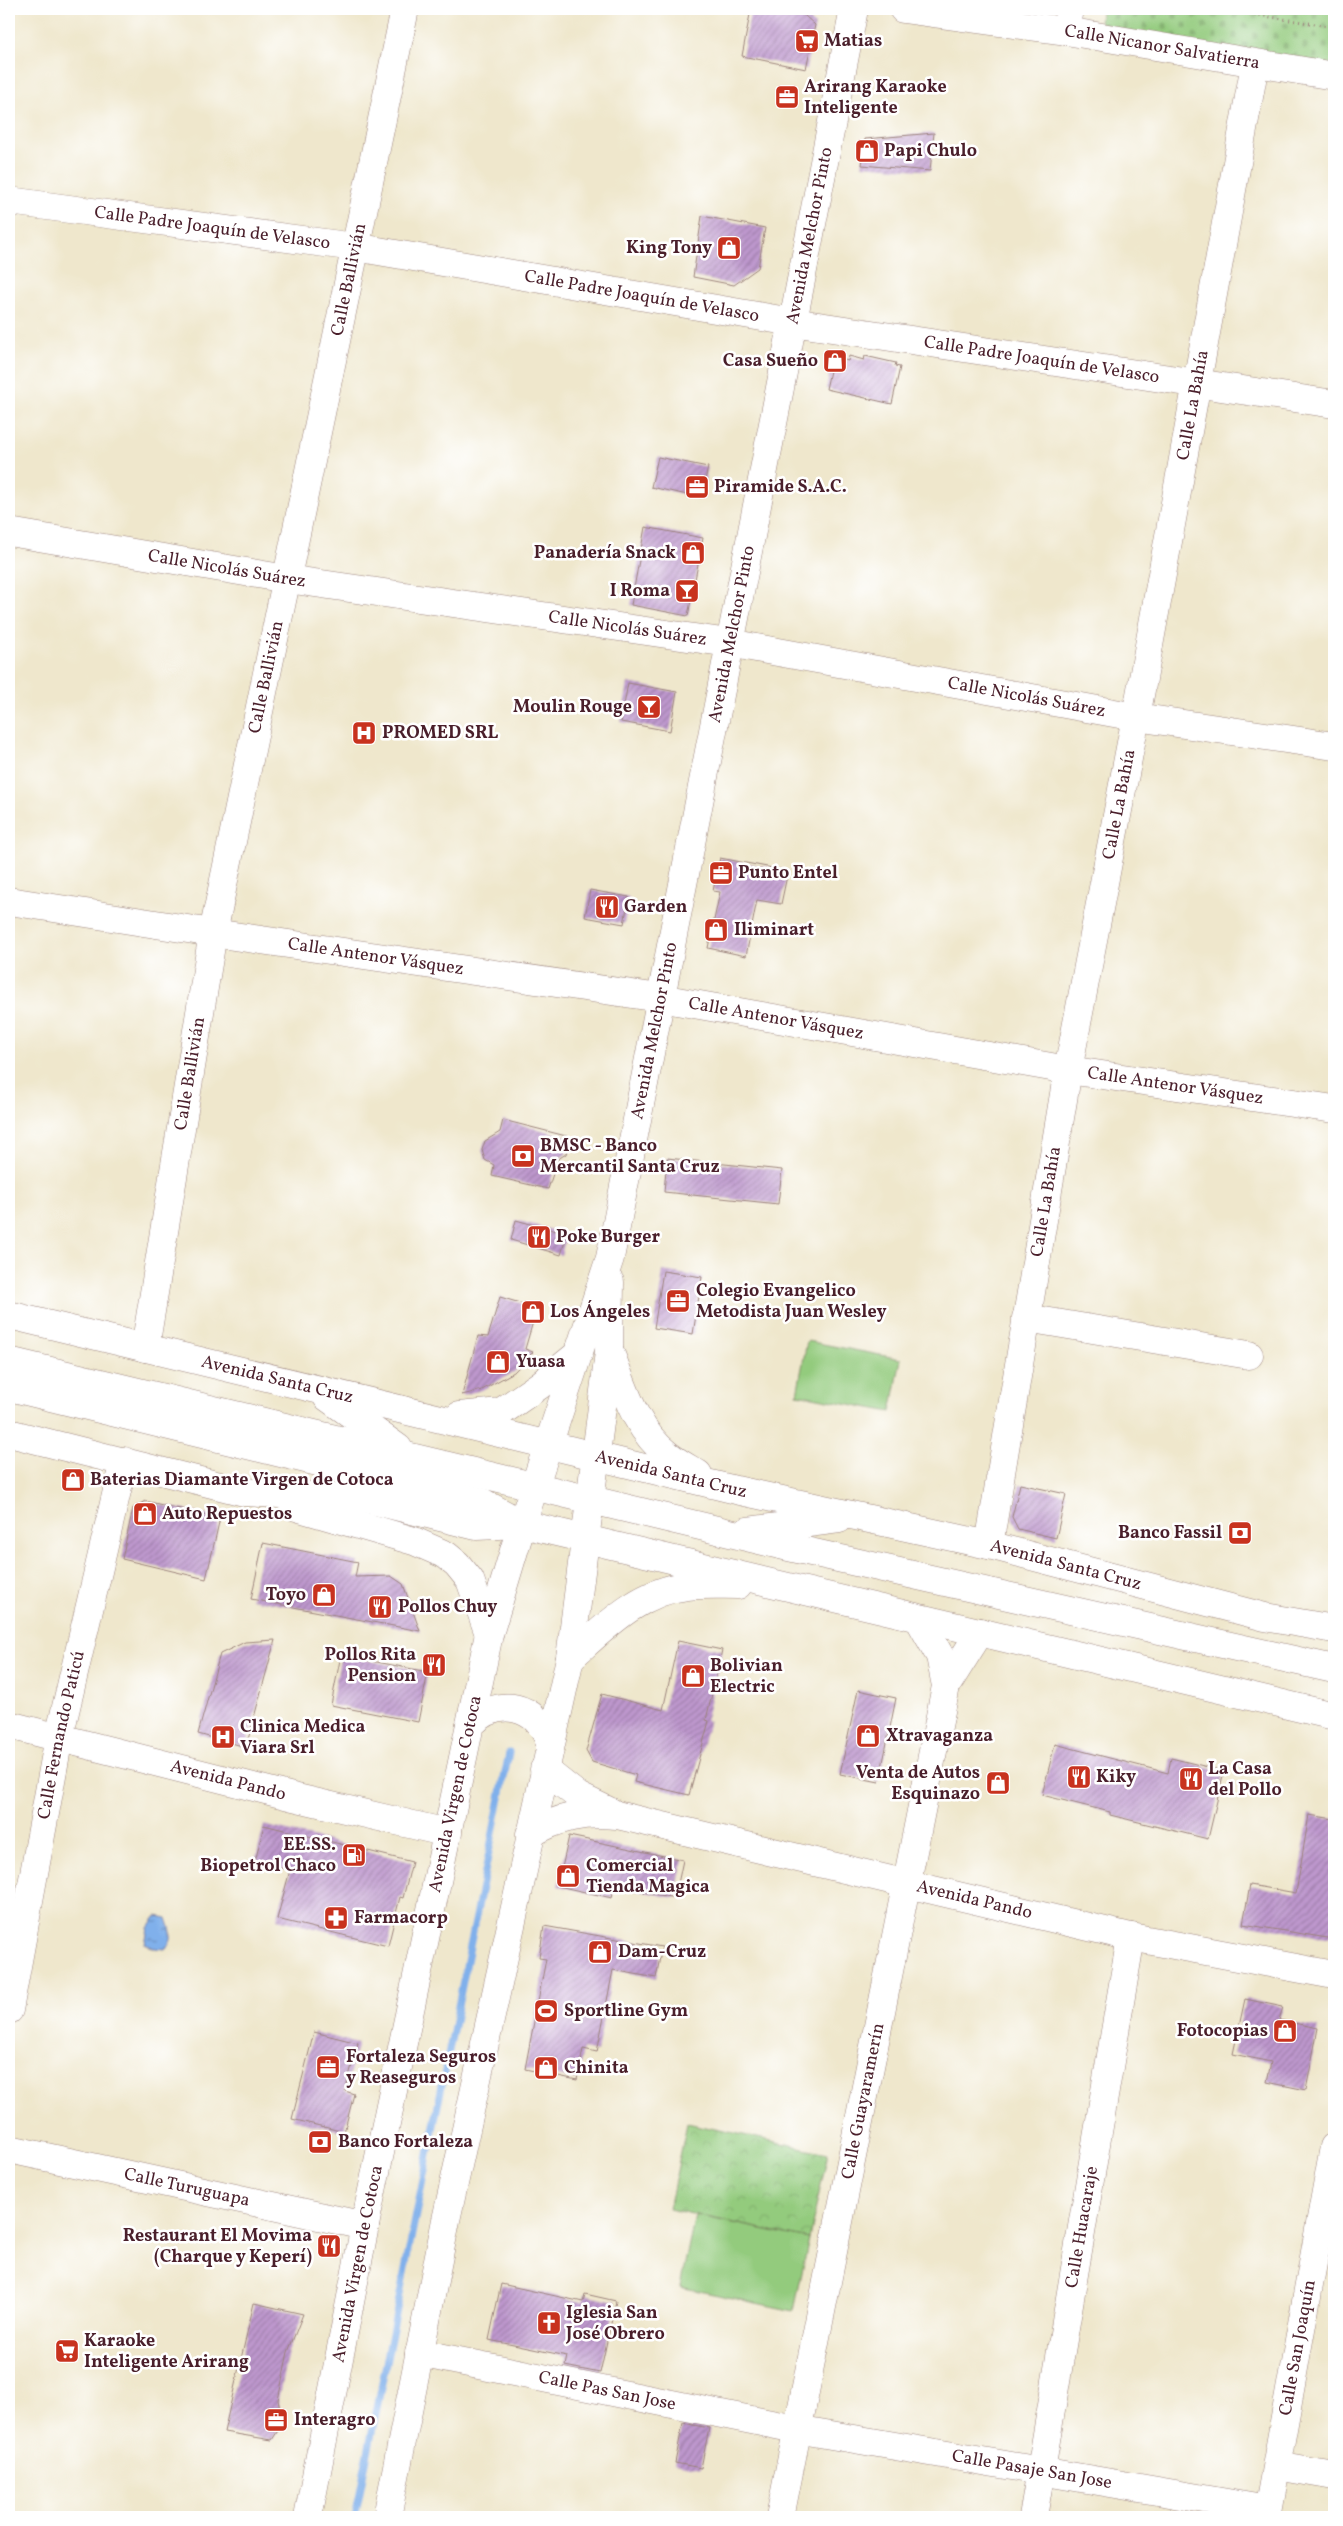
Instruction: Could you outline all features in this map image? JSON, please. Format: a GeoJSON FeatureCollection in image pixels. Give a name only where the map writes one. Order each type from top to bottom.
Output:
{"type":"FeatureCollection","features":[{"type":"Feature","properties":{"kind":"street","name":"Calle Ballivián"},"geometry":{"type":"LineString","coordinates":[[145,1348],[213,934],[354,247],[405,9]]}},
{"type":"Feature","properties":{"kind":"street","name":"Avenida Melchor Pinto"},"geometry":{"type":"LineString","coordinates":[[536,1487],[610,1258],[854,9]]}},
{"type":"Feature","properties":{"kind":"street","name":"Calle Nicanor Salvatierra"},"geometry":{"type":"LineString","coordinates":[[902,9],[1068,20],[1255,64],[1334,76]]}},
{"type":"Feature","properties":{"kind":"street","name":"Calle La Bahía"},"geometry":{"type":"LineString","coordinates":[[989,1545],[1068,1070],[1136,717],[1195,383],[1255,64]]}},
{"type":"Feature","properties":{"kind":"street","name":"Calle Padre Joaquín de Velasco"},"geometry":{"type":"LineString","coordinates":[[9,201],[354,247],[792,322],[1334,404]]}},
{"type":"Feature","properties":{"kind":"street","name":"Calle Nicolás Suárez"},"geometry":{"type":"LineString","coordinates":[[9,532],[287,579],[729,643],[1136,717],[1334,746]]}},
{"type":"Feature","properties":{"kind":"street","name":"Calle Antenor Vásquez"},"geometry":{"type":"LineString","coordinates":[[9,901],[213,934],[660,998],[1068,1070],[1334,1108]]}},
{"type":"Feature","properties":{"kind":"street","name":"Avenida Melchor Pinto"},"geometry":{"type":"LineString","coordinates":[[590,1500],[609,1352],[610,1258]]}},
{"type":"Feature","properties":{"kind":"street","name":"Avenida Santa Cruz"},"geometry":{"type":"LineString","coordinates":[[9,1315],[736,1490],[989,1545],[1265,1617],[1334,1629]]}},
{"type":"Feature","properties":{"kind":"street"},"geometry":{"type":"LineString","coordinates":[[1026,1318],[1249,1355]]}},
{"type":"Feature","properties":{"kind":"street"},"geometry":{"type":"LineString","coordinates":[[609,1352],[635,1415],[646,1433],[668,1455],[701,1476],[736,1490]]}},
{"type":"Feature","properties":{"kind":"street"},"geometry":{"type":"LineString","coordinates":[[423,1415],[468,1417],[501,1412],[540,1385],[578,1354]]}},
{"type":"Feature","properties":{"kind":"street"},"geometry":{"type":"LineString","coordinates":[[9,1361],[590,1500],[1334,1669]]}},
{"type":"Feature","properties":{"kind":"street"},"geometry":{"type":"LineString","coordinates":[[9,1387],[482,1502],[522,1524]]}},
{"type":"Feature","properties":{"kind":"street"},"geometry":{"type":"LineString","coordinates":[[317,1390],[409,1456]]}},
{"type":"Feature","properties":{"kind":"street"},"geometry":{"type":"LineString","coordinates":[[9,1433],[244,1492],[378,1530],[440,1552],[458,1564],[470,1580],[484,1614],[489,1634]]}},
{"type":"Feature","properties":{"kind":"street","name":"Calle Fernando Paticú"},"geometry":{"type":"LineString","coordinates":[[9,2010],[59,1737],[124,1461]]}},
{"type":"Feature","properties":{"kind":"street","name":"Avenida Virgen de Cotoca"},"geometry":{"type":"LineString","coordinates":[[308,2517],[365,2226],[489,1634],[522,1524],[536,1487]]}},
{"type":"Feature","properties":{"kind":"street"},"geometry":{"type":"LineString","coordinates":[[244,1492],[366,1499],[476,1526],[522,1524],[1334,1716]]}},
{"type":"Feature","properties":{"kind":"street"},"geometry":{"type":"LineString","coordinates":[[387,2517],[446,2220],[570,1658],[590,1500]]}},
{"type":"Feature","properties":{"kind":"street"},"geometry":{"type":"LineString","coordinates":[[732,1533],[858,1516]]}},
{"type":"Feature","properties":{"kind":"street"},"geometry":{"type":"LineString","coordinates":[[570,1658],[624,1611],[656,1594],[686,1586],[781,1585]]}},
{"type":"Feature","properties":{"kind":"street"},"geometry":{"type":"LineString","coordinates":[[1265,1617],[1334,1640]]}},
{"type":"Feature","properties":{"kind":"street","name":"Calle Guayaramerín"},"geometry":{"type":"LineString","coordinates":[[919,1619],[940,1656],[946,1686]]}},
{"type":"Feature","properties":{"kind":"street","name":"Calle Guayaramerín"},"geometry":{"type":"LineString","coordinates":[[780,2517],[905,1883],[946,1686],[980,1632]]}},
{"type":"Feature","properties":{"kind":"street"},"geometry":{"type":"LineString","coordinates":[[470,1725],[477,1717],[496,1708],[516,1708],[534,1717],[547,1733],[550,1743]]}},
{"type":"Feature","properties":{"kind":"street","name":"Avenida Pando"},"geometry":{"type":"LineString","coordinates":[[9,1725],[448,1834]]}},
{"type":"Feature","properties":{"kind":"street","name":"Avenida Pando"},"geometry":{"type":"LineString","coordinates":[[544,1769],[578,1796],[617,1815]]}},
{"type":"Feature","properties":{"kind":"street","name":"Avenida Pando"},"geometry":{"type":"LineString","coordinates":[[530,1834],[550,1822],[571,1815],[594,1813],[617,1815],[1131,1937],[1334,1975]]}},
{"type":"Feature","properties":{"kind":"street","name":"Calle Huacaraje"},"geometry":{"type":"LineString","coordinates":[[1033,2517],[1131,1937]]}},
{"type":"Feature","properties":{"kind":"street","name":"Calle San Joaquín"},"geometry":{"type":"LineString","coordinates":[[1267,2513],[1334,2147]]}},
{"type":"Feature","properties":{"kind":"street","name":"Calle Turuguapa"},"geometry":{"type":"LineString","coordinates":[[9,2149],[365,2226]]}},
{"type":"Feature","properties":{"kind":"street","name":"Calle Pas San Jose"},"geometry":{"type":"LineString","coordinates":[[419,2353],[796,2429]]}},
{"type":"Feature","properties":{"kind":"street","name":"Calle Pasaje San Jose"},"geometry":{"type":"LineString","coordinates":[[796,2429],[1267,2513]]}},
{"type":"Feature","properties":{"kind":"street"},"geometry":{"type":"LineString","coordinates":[[1277,2466],[1334,2476]]}},
{"type":"Feature","properties":{"kind":"path"},"geometry":{"type":"LineString","coordinates":[[1220,9],[1334,28]]}},
{"type":"Feature","properties":{"kind":"green space"},"geometry":{"type":"Polygon","coordinates":[[[1101,9],[1334,9],[1334,66],[1100,28],[1101,9]]]}},
{"type":"Feature","properties":{"kind":"green space"},"geometry":{"type":"Polygon","coordinates":[[[807,1341],[901,1359],[891,1412],[797,1394],[807,1341]]]}},
{"type":"Feature","properties":{"kind":"green space"},"geometry":{"type":"Polygon","coordinates":[[[687,2123],[828,2153],[809,2239],[669,2209],[687,2123]]]}},
{"type":"Feature","properties":{"kind":"green space"},"geometry":{"type":"Polygon","coordinates":[[[695,2215],[809,2239],[794,2311],[680,2287],[695,2215]]]}},
{"type":"Feature","properties":{"kind":"water"},"geometry":{"type":"Polygon","coordinates":[[[157,1916],[167,1918],[170,1927],[171,1938],[165,1949],[154,1948],[145,1944],[148,1928],[157,1916]]]}},
{"type":"Feature","properties":{"kind":"building"},"geometry":{"type":"Polygon","coordinates":[[[751,9],[771,9],[804,15],[815,25],[806,69],[742,56],[751,9]]]}},
{"type":"Feature","properties":{"kind":"building"},"geometry":{"type":"Polygon","coordinates":[[[934,133],[930,171],[862,165],[865,139],[934,133]]]}},
{"type":"Feature","properties":{"kind":"building","name":"King Tony"},"geometry":{"type":"Polygon","coordinates":[[[702,216],[765,228],[758,268],[734,285],[693,277],[702,216]]]}},
{"type":"Feature","properties":{"kind":"building"},"geometry":{"type":"Polygon","coordinates":[[[849,356],[864,360],[865,356],[896,363],[895,366],[900,367],[892,404],[826,389],[833,357],[848,361],[849,356]]]}},
{"type":"Feature","properties":{"kind":"building"},"geometry":{"type":"Polygon","coordinates":[[[658,457],[708,467],[701,498],[651,487],[658,457]]]}},
{"type":"Feature","properties":{"kind":"building"},"geometry":{"type":"Polygon","coordinates":[[[645,527],[703,538],[688,616],[631,605],[645,527]]]}},
{"type":"Feature","properties":{"kind":"building","name":"Moulin Rouge"},"geometry":{"type":"Polygon","coordinates":[[[628,683],[677,692],[670,731],[621,722],[628,683]]]}},
{"type":"Feature","properties":{"kind":"building"},"geometry":{"type":"Polygon","coordinates":[[[720,858],[788,871],[781,904],[757,900],[746,956],[708,948],[720,892],[713,891],[720,858]]]}},
{"type":"Feature","properties":{"kind":"building","name":"Garden"},"geometry":{"type":"Polygon","coordinates":[[[590,890],[629,897],[624,924],[585,917],[590,890]]]}},
{"type":"Feature","properties":{"kind":"building","name":"BMSC - Banco Mercantil Santa Cruz"},"geometry":{"type":"Polygon","coordinates":[[[503,1120],[570,1137],[566,1154],[558,1159],[548,1189],[492,1176],[494,1165],[485,1160],[482,1150],[485,1141],[500,1132],[503,1120]]]}},
{"type":"Feature","properties":{"kind":"building"},"geometry":{"type":"Polygon","coordinates":[[[667,1158],[782,1170],[778,1204],[664,1192],[667,1158]]]}},
{"type":"Feature","properties":{"kind":"building","name":"Poke Burger"},"geometry":{"type":"Polygon","coordinates":[[[516,1220],[567,1234],[561,1255],[511,1240],[516,1220]]]}},
{"type":"Feature","properties":{"kind":"building","name":"Colegio Evangelico Metodista Juan Wesley"},"geometry":{"type":"Polygon","coordinates":[[[663,1271],[702,1277],[693,1334],[654,1328],[663,1271]]]}},
{"type":"Feature","properties":{"kind":"building"},"geometry":{"type":"Polygon","coordinates":[[[500,1297],[537,1308],[525,1349],[533,1352],[514,1372],[482,1390],[462,1395],[478,1336],[488,1337],[500,1297]]]}},
{"type":"Feature","properties":{"kind":"building"},"geometry":{"type":"Polygon","coordinates":[[[1020,1484],[1066,1494],[1056,1538],[1018,1529],[1012,1517],[1020,1484]]]}},
{"type":"Feature","properties":{"kind":"building"},"geometry":{"type":"Polygon","coordinates":[[[145,1501],[220,1518],[206,1579],[122,1559],[133,1508],[145,1501]]]}},
{"type":"Feature","properties":{"kind":"building"},"geometry":{"type":"Polygon","coordinates":[[[263,1543],[358,1562],[355,1577],[391,1576],[403,1584],[420,1631],[251,1599],[263,1543]]]}},
{"type":"Feature","properties":{"kind":"building"},"geometry":{"type":"Polygon","coordinates":[[[275,1640],[246,1747],[198,1734],[220,1654],[245,1642],[275,1640]]]}},
{"type":"Feature","properties":{"kind":"building"},"geometry":{"type":"Polygon","coordinates":[[[678,1641],[722,1650],[706,1720],[709,1721],[689,1795],[634,1782],[636,1775],[592,1762],[586,1751],[602,1694],[663,1710],[678,1641]]]}},
{"type":"Feature","properties":{"kind":"building"},"geometry":{"type":"Polygon","coordinates":[[[341,1655],[428,1672],[418,1722],[331,1705],[341,1655]]]}},
{"type":"Feature","properties":{"kind":"building","name":"Xtravaganza"},"geometry":{"type":"Polygon","coordinates":[[[858,1690],[896,1698],[879,1782],[840,1774],[858,1690]]]}},
{"type":"Feature","properties":{"kind":"building"},"geometry":{"type":"Polygon","coordinates":[[[1055,1744],[1168,1773],[1171,1758],[1224,1771],[1208,1839],[1110,1815],[1110,1812],[1042,1795],[1055,1744]]]}},
{"type":"Feature","properties":{"kind":"building"},"geometry":{"type":"Polygon","coordinates":[[[1309,1815],[1334,1819],[1334,1933],[1327,1938],[1243,1924],[1250,1885],[1296,1893],[1309,1815]]]}},
{"type":"Feature","properties":{"kind":"building"},"geometry":{"type":"Polygon","coordinates":[[[264,1825],[412,1862],[403,1898],[400,1897],[388,1946],[277,1919],[290,1870],[255,1862],[264,1825]]]}},
{"type":"Feature","properties":{"kind":"building"},"geometry":{"type":"Polygon","coordinates":[[[569,1836],[683,1860],[675,1898],[614,1886],[612,1898],[558,1886],[569,1836]]]}},
{"type":"Feature","properties":{"kind":"building"},"geometry":{"type":"Polygon","coordinates":[[[544,1926],[662,1947],[656,1978],[613,1970],[597,2052],[583,2049],[577,2080],[525,2069],[546,1959],[539,1958],[544,1926]]]}},
{"type":"Feature","properties":{"kind":"building"},"geometry":{"type":"Polygon","coordinates":[[[1245,1999],[1283,2007],[1279,2020],[1318,2028],[1306,2090],[1267,2082],[1271,2062],[1233,2054],[1245,1999]]]}},
{"type":"Feature","properties":{"kind":"building","name":"Fortaleza Seguros y Reaseguros"},"geometry":{"type":"Polygon","coordinates":[[[314,2032],[358,2043],[345,2091],[354,2094],[344,2132],[292,2119],[314,2032]]]}},
{"type":"Feature","properties":{"kind":"building"},"geometry":{"type":"Polygon","coordinates":[[[501,2284],[583,2302],[585,2294],[616,2301],[600,2373],[565,2366],[567,2356],[489,2340],[501,2284]]]}},
{"type":"Feature","properties":{"kind":"building"},"geometry":{"type":"Polygon","coordinates":[[[254,2303],[303,2314],[288,2352],[278,2400],[282,2417],[279,2429],[272,2440],[224,2432],[254,2303]]]}},
{"type":"Feature","properties":{"kind":"building"},"geometry":{"type":"Polygon","coordinates":[[[683,2423],[709,2428],[701,2468],[675,2463],[683,2423]]]}},
{"type":"Feature","properties":{"kind":"waterway"},"geometry":{"type":"LineString","coordinates":[[355,2517],[509,1753]]}},
{"type":"Feature","properties":{"kind":"place","name":"Matias"},"geometry":{"type":"Point","coordinates":[807,41]}},
{"type":"Feature","properties":{"kind":"place","name":"Arirang Karaoke Inteligente"},"geometry":{"type":"Point","coordinates":[787,97]}},
{"type":"Feature","properties":{"kind":"place","name":"Papi Chulo"},"geometry":{"type":"Point","coordinates":[867,151]}},
{"type":"Feature","properties":{"kind":"place","name":"King Tony"},"geometry":{"type":"Point","coordinates":[729,248]}},
{"type":"Feature","properties":{"kind":"place","name":"Casa Sueño"},"geometry":{"type":"Point","coordinates":[835,361]}},
{"type":"Feature","properties":{"kind":"place","name":"Piramide S.A.C."},"geometry":{"type":"Point","coordinates":[697,487]}},
{"type":"Feature","properties":{"kind":"place","name":"Panadería Snack"},"geometry":{"type":"Point","coordinates":[693,553]}},
{"type":"Feature","properties":{"kind":"place","name":"I Roma"},"geometry":{"type":"Point","coordinates":[687,591]}},
{"type":"Feature","properties":{"kind":"place","name":"Moulin Rouge"},"geometry":{"type":"Point","coordinates":[649,707]}},
{"type":"Feature","properties":{"kind":"place","name":"PROMED SRL"},"geometry":{"type":"Point","coordinates":[364,733]}},
{"type":"Feature","properties":{"kind":"place","name":"Punto Entel"},"geometry":{"type":"Point","coordinates":[721,873]}},
{"type":"Feature","properties":{"kind":"place","name":"Garden"},"geometry":{"type":"Point","coordinates":[607,907]}},
{"type":"Feature","properties":{"kind":"place","name":"Iliminart"},"geometry":{"type":"Point","coordinates":[716,930]}},
{"type":"Feature","properties":{"kind":"place","name":"BMSC - Banco Mercantil Santa Cruz"},"geometry":{"type":"Point","coordinates":[523,1156]}},
{"type":"Feature","properties":{"kind":"place","name":"Poke Burger"},"geometry":{"type":"Point","coordinates":[539,1237]}},
{"type":"Feature","properties":{"kind":"place","name":"Colegio Evangelico Metodista Juan Wesley"},"geometry":{"type":"Point","coordinates":[678,1301]}},
{"type":"Feature","properties":{"kind":"place","name":"Los Ángeles"},"geometry":{"type":"Point","coordinates":[533,1312]}},
{"type":"Feature","properties":{"kind":"place","name":"Yuasa"},"geometry":{"type":"Point","coordinates":[498,1362]}},
{"type":"Feature","properties":{"kind":"place","name":"Baterias Diamante Virgen de Cotoca"},"geometry":{"type":"Point","coordinates":[73,1480]}},
{"type":"Feature","properties":{"kind":"place","name":"Auto Repuestos"},"geometry":{"type":"Point","coordinates":[145,1514]}},
{"type":"Feature","properties":{"kind":"place","name":"Banco Fassil"},"geometry":{"type":"Point","coordinates":[1240,1533]}},
{"type":"Feature","properties":{"kind":"place","name":"Toyo"},"geometry":{"type":"Point","coordinates":[324,1595]}},
{"type":"Feature","properties":{"kind":"place","name":"Pollos Chuy"},"geometry":{"type":"Point","coordinates":[380,1607]}},
{"type":"Feature","properties":{"kind":"place","name":"Pollos Rita Pension"},"geometry":{"type":"Point","coordinates":[434,1665]}},
{"type":"Feature","properties":{"kind":"place","name":"Bolivian Electric"},"geometry":{"type":"Point","coordinates":[693,1676]}},
{"type":"Feature","properties":{"kind":"place","name":"Xtravaganza"},"geometry":{"type":"Point","coordinates":[868,1736]}},
{"type":"Feature","properties":{"kind":"place","name":"Clinica Medica Viara Srl"},"geometry":{"type":"Point","coordinates":[223,1737]}},
{"type":"Feature","properties":{"kind":"place","name":"Kiky"},"geometry":{"type":"Point","coordinates":[1079,1777]}},
{"type":"Feature","properties":{"kind":"place","name":"La Casa del Pollo"},"geometry":{"type":"Point","coordinates":[1191,1779]}},
{"type":"Feature","properties":{"kind":"place","name":"Venta de Autos Esquinazo"},"geometry":{"type":"Point","coordinates":[998,1783]}},
{"type":"Feature","properties":{"kind":"place","name":"EE.SS. Biopetrol Chaco"},"geometry":{"type":"Point","coordinates":[354,1855]}},
{"type":"Feature","properties":{"kind":"place","name":"Comercial Tienda Magica"},"geometry":{"type":"Point","coordinates":[568,1876]}},
{"type":"Feature","properties":{"kind":"place","name":"Farmacorp"},"geometry":{"type":"Point","coordinates":[336,1918]}},
{"type":"Feature","properties":{"kind":"place","name":"Dam-Cruz"},"geometry":{"type":"Point","coordinates":[600,1952]}},
{"type":"Feature","properties":{"kind":"place","name":"Sportline Gym"},"geometry":{"type":"Point","coordinates":[546,2011]}},
{"type":"Feature","properties":{"kind":"place","name":"Fotocopias"},"geometry":{"type":"Point","coordinates":[1285,2031]}},
{"type":"Feature","properties":{"kind":"place","name":"Fortaleza Seguros y Reaseguros"},"geometry":{"type":"Point","coordinates":[328,2067]}},
{"type":"Feature","properties":{"kind":"place","name":"Chinita"},"geometry":{"type":"Point","coordinates":[546,2068]}},
{"type":"Feature","properties":{"kind":"place","name":"Banco Fortaleza"},"geometry":{"type":"Point","coordinates":[320,2142]}},
{"type":"Feature","properties":{"kind":"place","name":"Restaurant El Movima (Charque y Keperí)"},"geometry":{"type":"Point","coordinates":[329,2246]}},
{"type":"Feature","properties":{"kind":"place","name":"Iglesia San José Obrero"},"geometry":{"type":"Point","coordinates":[549,2323]}},
{"type":"Feature","properties":{"kind":"place","name":"Karaoke Inteligente Arirang"},"geometry":{"type":"Point","coordinates":[67,2351]}},
{"type":"Feature","properties":{"kind":"place","name":"Interagro"},"geometry":{"type":"Point","coordinates":[276,2420]}}]}
